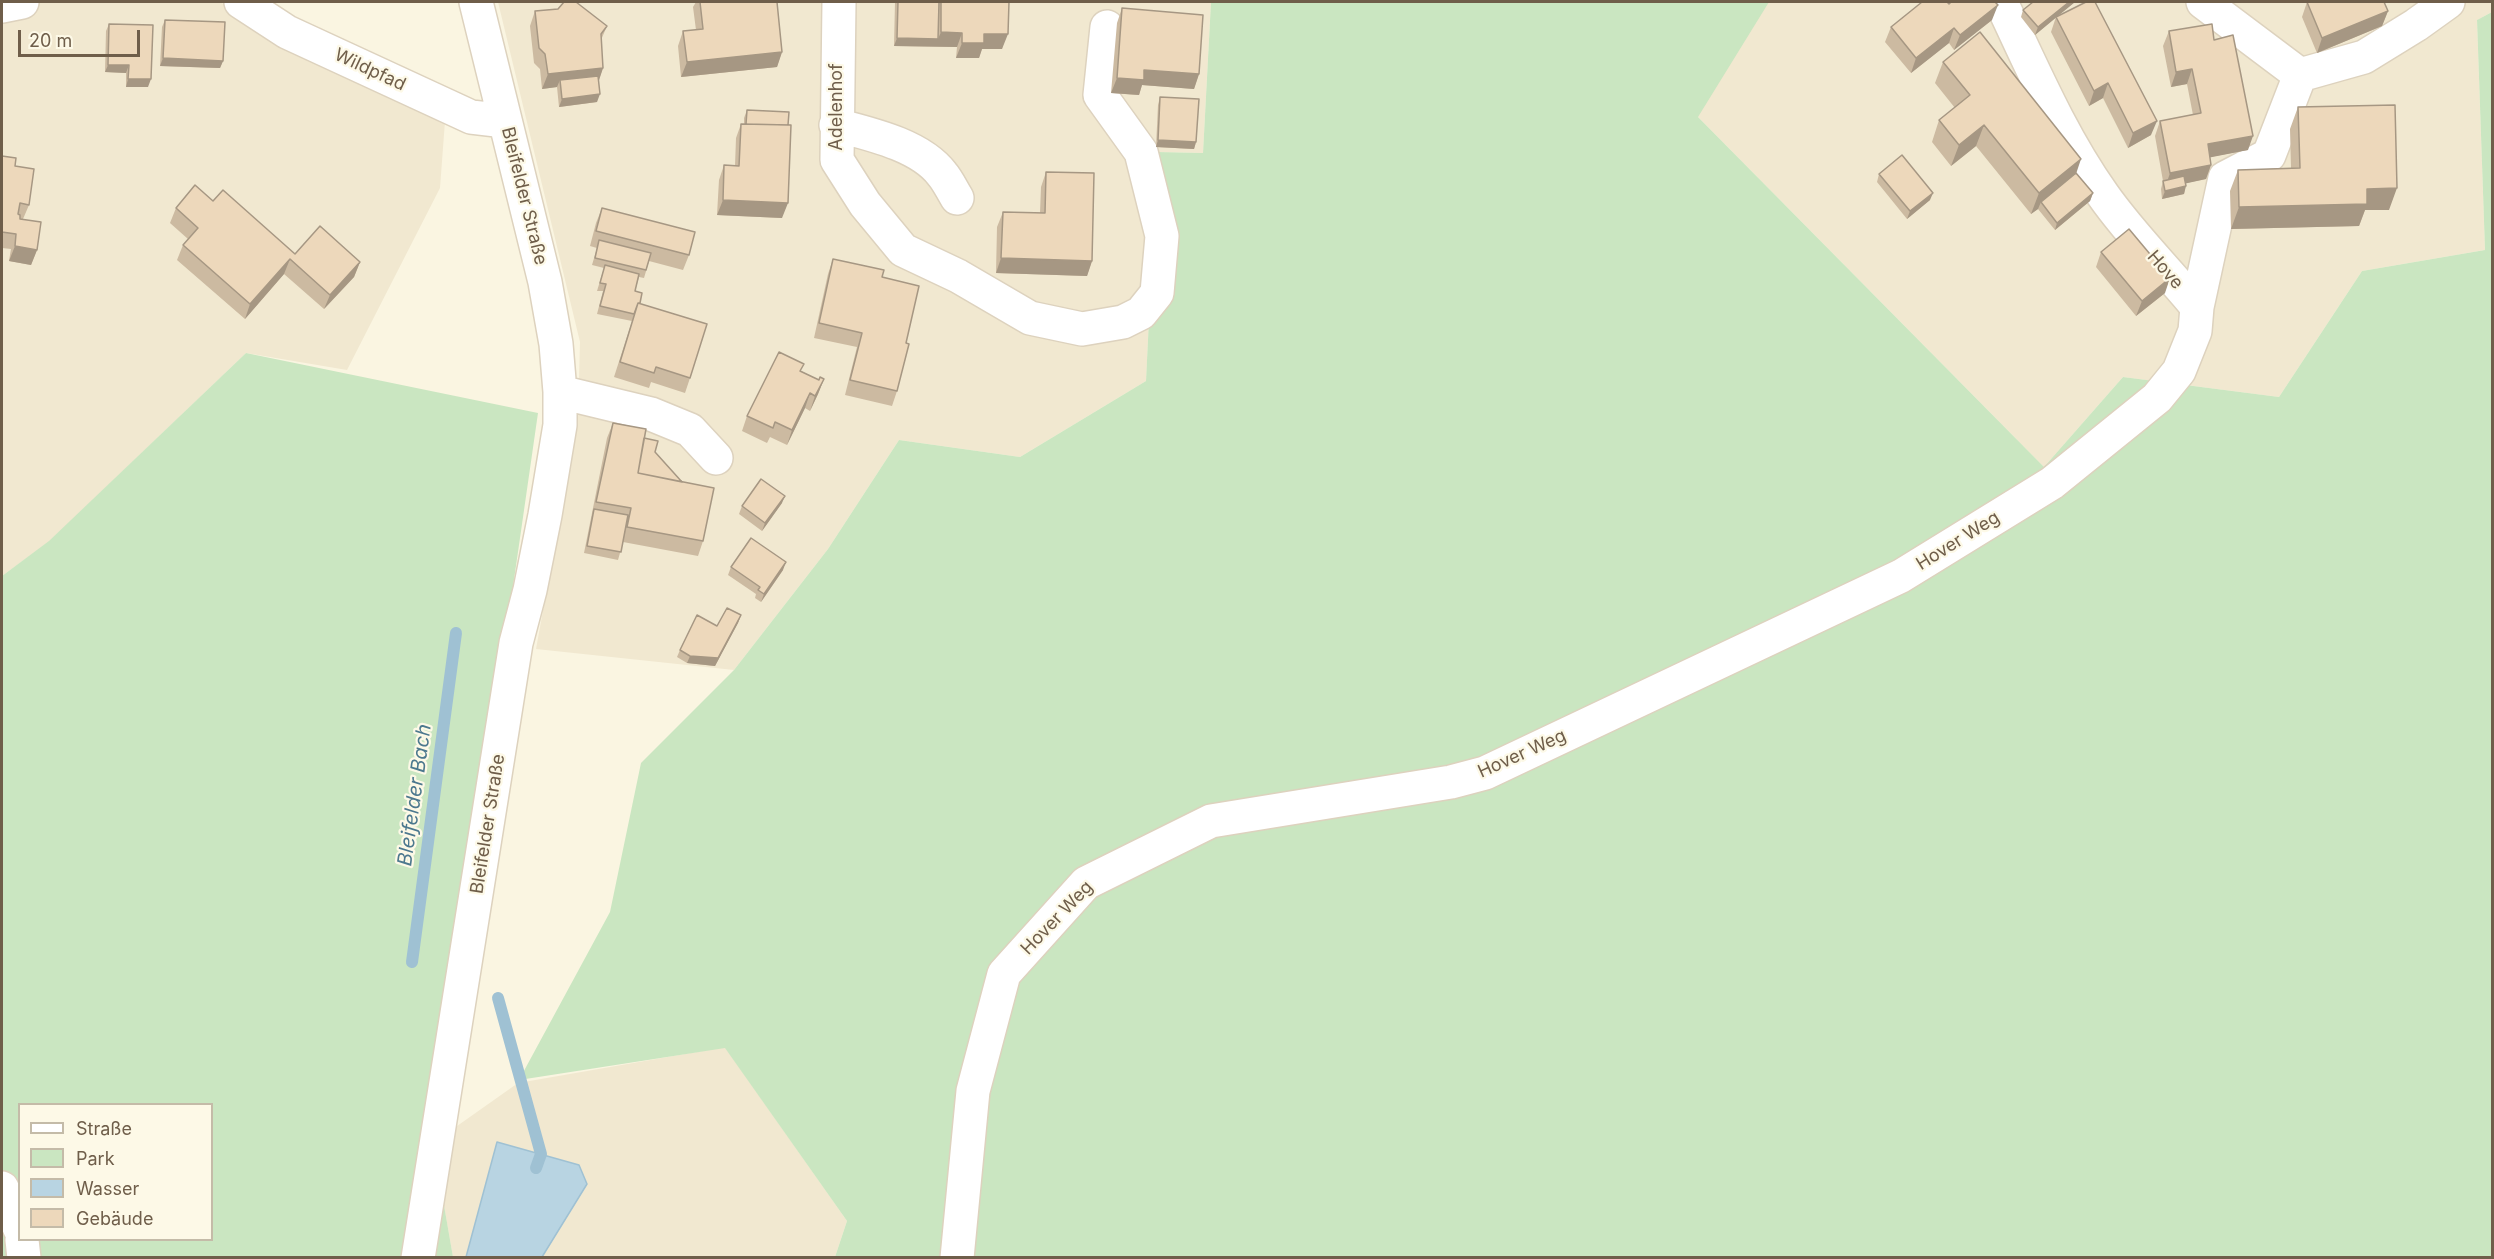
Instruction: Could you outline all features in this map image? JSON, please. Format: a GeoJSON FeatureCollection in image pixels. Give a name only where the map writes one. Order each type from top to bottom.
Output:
{"type":"FeatureCollection","features":[{"type":"Feature","properties":{"kind":"street"},"geometry":{"type":"LineString","coordinates":[[2,6],[22,2]]}},
{"type":"Feature","properties":{"kind":"street","name":"Wildpfad"},"geometry":{"type":"LineString","coordinates":[[241,2],[287,32],[471,117],[505,121]]}},
{"type":"Feature","properties":{"kind":"street","name":"Bleifelder Straße"},"geometry":{"type":"LineString","coordinates":[[418,1257],[516,644],[530,590],[560,425],[556,344],[545,282],[476,2]]}},
{"type":"Feature","properties":{"kind":"street","name":"Adelenhof"},"geometry":{"type":"LineString","coordinates":[[839,2],[837,160],[865,204],[903,250],[958,276],[1030,318],[1082,329],[1123,322],[1141,313],[1157,293],[1162,236],[1141,152],[1100,95],[1107,27]]}},
{"type":"Feature","properties":{"kind":"street","name":"Hove"},"geometry":{"type":"LineString","coordinates":[[2001,2],[2040,85],[2086,170],[2126,226],[2196,307]]}},
{"type":"Feature","properties":{"kind":"street"},"geometry":{"type":"LineString","coordinates":[[2204,2],[2300,75],[2364,57],[2448,2]]}},
{"type":"Feature","properties":{"kind":"street","name":"Hove"},"geometry":{"type":"LineString","coordinates":[[2196,307],[2225,178],[2269,155],[2300,75]]}},
{"type":"Feature","properties":{"kind":"street"},"geometry":{"type":"LineString","coordinates":[[836,125],[887,140],[916,153],[941,172],[957,198]]}},
{"type":"Feature","properties":{"kind":"street","name":"Hover Weg"},"geometry":{"type":"LineString","coordinates":[[957,1257],[973,1091],[1004,974],[1086,883],[1211,821],[1451,782],[1485,773],[1901,576],[2052,483],[2157,398],[2179,371],[2186,358],[2197,319],[2196,307]]}},
{"type":"Feature","properties":{"kind":"street"},"geometry":{"type":"LineString","coordinates":[[560,392],[651,414],[690,430],[716,458]]}},
{"type":"Feature","properties":{"kind":"street"},"geometry":{"type":"LineString","coordinates":[[2,1188],[18,1224]]}},
{"type":"Feature","properties":{"kind":"street"},"geometry":{"type":"LineString","coordinates":[[22,1241],[24,1257]]}},
{"type":"Feature","properties":{"kind":"shaded area"},"geometry":{"type":"Polygon","coordinates":[[[2,2],[220,2],[445,121],[440,188],[347,370],[246,353],[49,542],[2,576],[2,2]]]}},
{"type":"Feature","properties":{"kind":"shaded area"},"geometry":{"type":"Polygon","coordinates":[[[498,2],[1211,2],[1203,153],[1157,152],[1146,381],[1020,457],[899,440],[828,549],[734,670],[536,649],[578,419],[580,342],[498,2]]]}},
{"type":"Feature","properties":{"kind":"shaded area"},"geometry":{"type":"Polygon","coordinates":[[[1668,2],[2492,2],[2492,12],[2477,20],[2485,250],[2362,271],[2279,397],[2123,377],[2044,467],[1698,117],[1668,2]]]}},
{"type":"Feature","properties":{"kind":"shaded area"},"geometry":{"type":"Polygon","coordinates":[[[725,1047],[847,1221],[835,1257],[453,1257],[433,1143],[518,1083],[725,1047]]]}},
{"type":"Feature","properties":{"kind":"green space"},"geometry":{"type":"Polygon","coordinates":[[[1211,2],[1769,2],[1698,117],[2044,467],[2123,377],[2279,397],[2362,271],[2485,250],[2477,20],[2492,12],[2492,1257],[835,1257],[847,1221],[725,1048],[519,1080],[610,912],[641,763],[734,670],[828,549],[899,440],[1020,457],[1146,381],[1157,152],[1203,153],[1211,2]]]}},
{"type":"Feature","properties":{"kind":"green space"},"geometry":{"type":"Polygon","coordinates":[[[246,353],[538,413],[433,1142],[453,1257],[2,1257],[2,576],[49,541],[246,353]]]}},
{"type":"Feature","properties":{"kind":"water"},"geometry":{"type":"Polygon","coordinates":[[[497,1142],[579,1165],[587,1184],[542,1257],[466,1257],[497,1142]]]}},
{"type":"Feature","properties":{"kind":"building"},"geometry":{"type":"Polygon","coordinates":[[[564,2],[576,2],[607,26],[601,34],[603,68],[548,74],[545,54],[539,48],[535,11],[558,9],[564,2]]]}},
{"type":"Feature","properties":{"kind":"building"},"geometry":{"type":"Polygon","coordinates":[[[700,2],[777,2],[782,52],[687,62],[683,31],[703,29],[700,2]]]}},
{"type":"Feature","properties":{"kind":"building"},"geometry":{"type":"Polygon","coordinates":[[[898,2],[939,2],[938,39],[897,38],[898,2]]]}},
{"type":"Feature","properties":{"kind":"building"},"geometry":{"type":"Polygon","coordinates":[[[941,2],[1009,2],[1008,34],[984,34],[984,43],[962,43],[962,33],[941,32],[941,2]]]}},
{"type":"Feature","properties":{"kind":"building"},"geometry":{"type":"Polygon","coordinates":[[[1922,2],[1947,2],[1949,4],[1951,2],[1995,2],[1998,5],[1960,35],[1954,28],[1916,58],[1891,27],[1922,2]]]}},
{"type":"Feature","properties":{"kind":"building"},"geometry":{"type":"Polygon","coordinates":[[[2033,2],[2069,2],[2038,27],[2023,10],[2033,2]]]}},
{"type":"Feature","properties":{"kind":"building"},"geometry":{"type":"Polygon","coordinates":[[[2086,2],[2095,2],[2157,121],[2133,133],[2108,83],[2094,91],[2056,17],[2086,2]]]}},
{"type":"Feature","properties":{"kind":"building"},"geometry":{"type":"Polygon","coordinates":[[[2307,2],[2384,2],[2388,11],[2322,38],[2307,2]]]}},
{"type":"Feature","properties":{"kind":"building"},"geometry":{"type":"Polygon","coordinates":[[[1122,8],[1203,15],[1199,74],[1144,70],[1144,80],[1117,78],[1122,8]]]}},
{"type":"Feature","properties":{"kind":"building"},"geometry":{"type":"Polygon","coordinates":[[[165,20],[225,22],[223,61],[163,58],[165,20]]]}},
{"type":"Feature","properties":{"kind":"building"},"geometry":{"type":"Polygon","coordinates":[[[109,24],[153,25],[151,79],[128,79],[129,65],[108,65],[109,24]]]}},
{"type":"Feature","properties":{"kind":"building"},"geometry":{"type":"Polygon","coordinates":[[[2212,24],[2214,40],[2233,35],[2253,136],[2208,144],[2211,165],[2170,173],[2160,121],[2201,113],[2192,69],[2176,72],[2169,31],[2212,24]]]}},
{"type":"Feature","properties":{"kind":"building"},"geometry":{"type":"Polygon","coordinates":[[[1980,32],[2081,159],[2039,193],[1984,125],[1959,145],[1939,120],[1970,95],[1943,62],[1980,32]]]}},
{"type":"Feature","properties":{"kind":"building"},"geometry":{"type":"Polygon","coordinates":[[[598,76],[600,94],[562,99],[560,80],[598,76]]]}},
{"type":"Feature","properties":{"kind":"building"},"geometry":{"type":"Polygon","coordinates":[[[1160,97],[1199,99],[1196,142],[1158,140],[1160,97]]]}},
{"type":"Feature","properties":{"kind":"building"},"geometry":{"type":"Polygon","coordinates":[[[2395,105],[2397,188],[2367,189],[2367,204],[2239,207],[2238,170],[2300,168],[2298,107],[2395,105]]]}},
{"type":"Feature","properties":{"kind":"building"},"geometry":{"type":"Polygon","coordinates":[[[747,110],[789,112],[788,125],[746,124],[747,110]]]}},
{"type":"Feature","properties":{"kind":"building"},"geometry":{"type":"Polygon","coordinates":[[[741,124],[791,125],[788,203],[723,200],[724,165],[739,166],[741,124]]]}},
{"type":"Feature","properties":{"kind":"building"},"geometry":{"type":"Polygon","coordinates":[[[1902,155],[1933,193],[1910,211],[1879,174],[1902,155]]]}},
{"type":"Feature","properties":{"kind":"building"},"geometry":{"type":"Polygon","coordinates":[[[2,156],[16,158],[15,166],[34,169],[29,205],[20,203],[18,214],[20,219],[41,222],[37,250],[15,246],[16,234],[2,232],[2,156]]]}},
{"type":"Feature","properties":{"kind":"building"},"geometry":{"type":"Polygon","coordinates":[[[1046,172],[1094,173],[1092,261],[1001,258],[1003,212],[1045,213],[1046,172]]]}},
{"type":"Feature","properties":{"kind":"building"},"geometry":{"type":"Polygon","coordinates":[[[2076,173],[2093,193],[2057,223],[2041,202],[2076,173]]]}},
{"type":"Feature","properties":{"kind":"building"},"geometry":{"type":"Polygon","coordinates":[[[2184,176],[2186,186],[2165,191],[2163,181],[2184,176]]]}},
{"type":"Feature","properties":{"kind":"building"},"geometry":{"type":"Polygon","coordinates":[[[195,185],[213,201],[223,190],[295,254],[320,226],[360,262],[330,295],[290,259],[250,304],[183,245],[198,228],[176,208],[195,185]]]}},
{"type":"Feature","properties":{"kind":"building"},"geometry":{"type":"Polygon","coordinates":[[[602,208],[695,232],[689,255],[596,231],[602,208]]]}},
{"type":"Feature","properties":{"kind":"building"},"geometry":{"type":"Polygon","coordinates":[[[2129,229],[2170,278],[2142,301],[2101,252],[2129,229]]]}},
{"type":"Feature","properties":{"kind":"building"},"geometry":{"type":"Polygon","coordinates":[[[599,240],[651,253],[646,270],[595,258],[599,240]]]}},
{"type":"Feature","properties":{"kind":"building"},"geometry":{"type":"Polygon","coordinates":[[[833,259],[884,270],[882,277],[919,286],[906,343],[909,344],[897,391],[850,380],[862,333],[819,323],[833,259]]]}},
{"type":"Feature","properties":{"kind":"building"},"geometry":{"type":"Polygon","coordinates":[[[605,265],[639,274],[635,291],[642,293],[634,314],[600,306],[606,284],[600,283],[605,265]]]}},
{"type":"Feature","properties":{"kind":"building"},"geometry":{"type":"Polygon","coordinates":[[[638,303],[707,324],[690,378],[656,367],[654,373],[620,362],[638,303]]]}},
{"type":"Feature","properties":{"kind":"building"},"geometry":{"type":"Polygon","coordinates":[[[779,352],[804,364],[800,371],[819,380],[820,377],[824,379],[815,396],[810,393],[792,430],[775,422],[773,428],[747,416],[779,352]]]}},
{"type":"Feature","properties":{"kind":"building"},"geometry":{"type":"Polygon","coordinates":[[[613,423],[646,429],[638,473],[714,488],[703,541],[627,527],[631,508],[596,502],[613,423]]]}},
{"type":"Feature","properties":{"kind":"building"},"geometry":{"type":"Polygon","coordinates":[[[644,438],[658,441],[655,452],[682,482],[638,473],[644,438]]]}},
{"type":"Feature","properties":{"kind":"building"},"geometry":{"type":"Polygon","coordinates":[[[761,479],[785,496],[765,523],[742,506],[761,479]]]}},
{"type":"Feature","properties":{"kind":"building"},"geometry":{"type":"Polygon","coordinates":[[[594,509],[628,515],[621,552],[587,546],[594,509]]]}},
{"type":"Feature","properties":{"kind":"building"},"geometry":{"type":"Polygon","coordinates":[[[751,538],[786,562],[764,594],[758,590],[760,587],[731,567],[751,538]]]}},
{"type":"Feature","properties":{"kind":"building"},"geometry":{"type":"Polygon","coordinates":[[[727,608],[741,615],[718,658],[690,656],[680,650],[697,615],[717,626],[727,608]]]}},
{"type":"Feature","properties":{"kind":"waterway","name":"Bleifelder Bach"},"geometry":{"type":"LineString","coordinates":[[412,962],[456,633]]}},
{"type":"Feature","properties":{"kind":"waterway","name":"Bleifelder Bach"},"geometry":{"type":"LineString","coordinates":[[498,998],[541,1154],[536,1168]]}}]}
